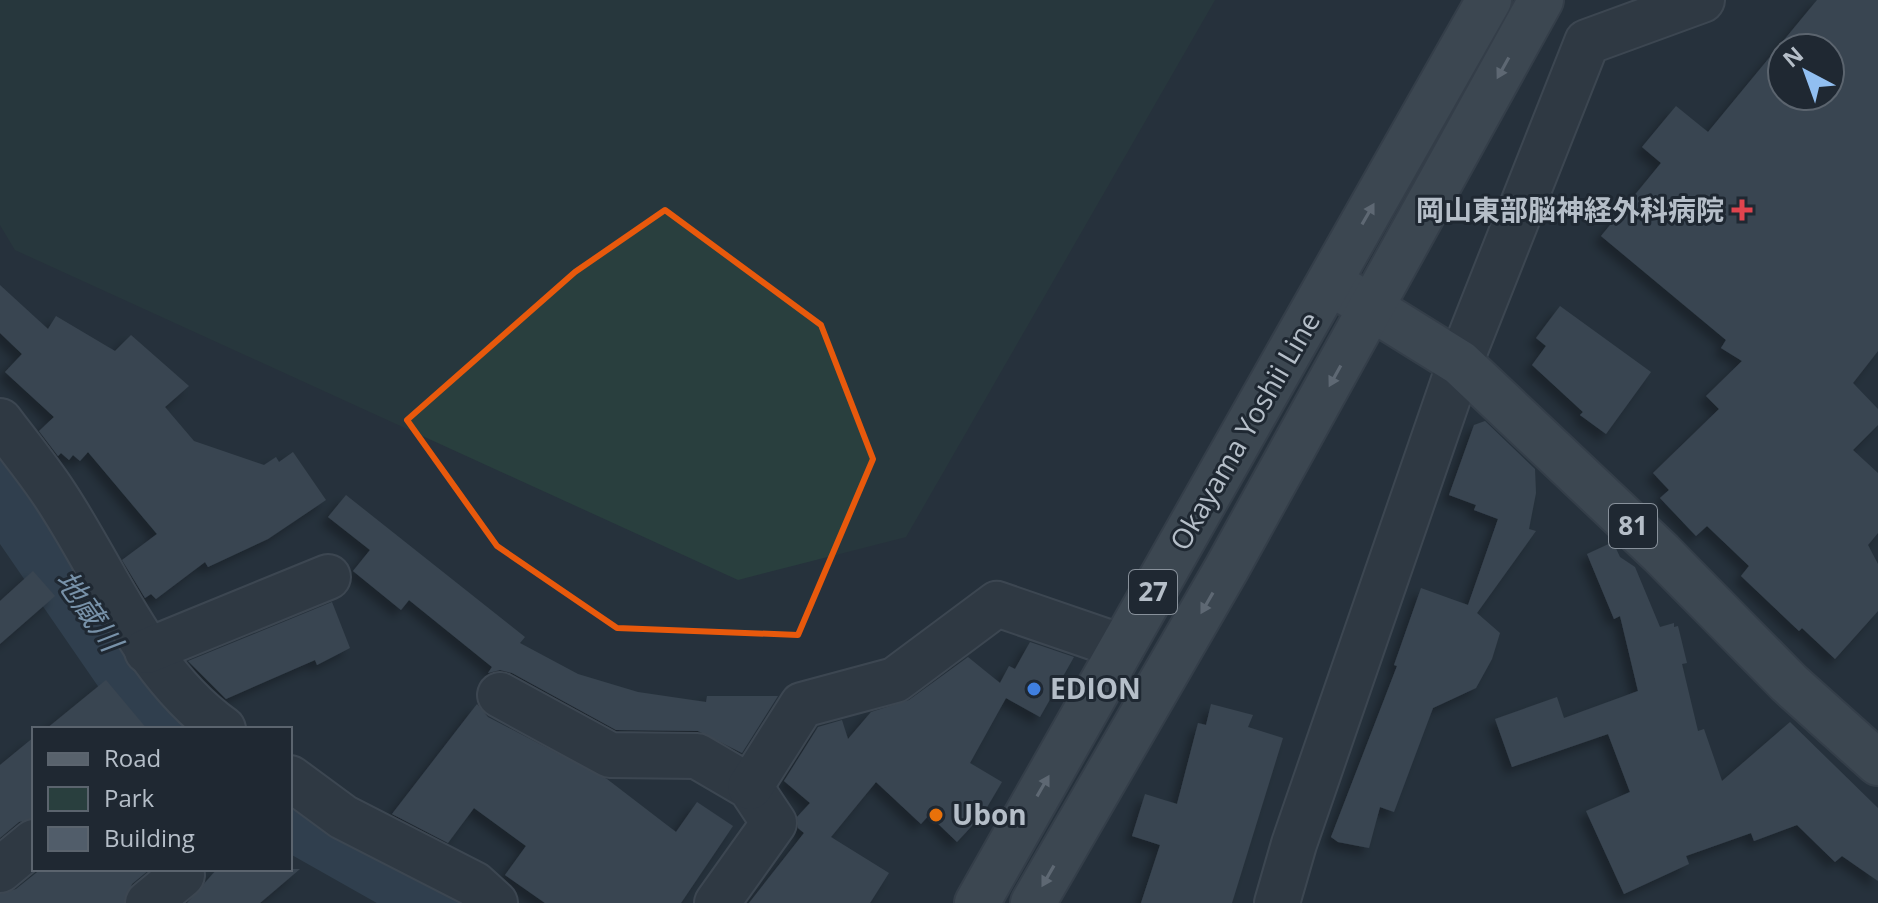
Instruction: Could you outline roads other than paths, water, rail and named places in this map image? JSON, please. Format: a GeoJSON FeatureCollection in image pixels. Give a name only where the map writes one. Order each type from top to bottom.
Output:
{"type":"FeatureCollection","features":[{"type":"Feature","properties":{"kind":"main road","name":"Okayama Yoshii Line"},"geometry":{"type":"LineString","coordinates":[[977,903],[1489,0]]}},
{"type":"Feature","properties":{"kind":"main road","name":"Okayama Yoshii Line"},"geometry":{"type":"LineString","coordinates":[[1033,903],[1227,568],[1541,0]]}},
{"type":"Feature","properties":{"kind":"main road","name":"81"},"geometry":{"type":"LineString","coordinates":[[1330,282],[1460,363],[1661,553],[1789,683],[1878,763]]}},
{"type":"Feature","properties":{"kind":"street"},"geometry":{"type":"LineString","coordinates":[[1277,903],[1299,829],[1460,363],[1602,0]]}},
{"type":"Feature","properties":{"kind":"street"},"geometry":{"type":"LineString","coordinates":[[1587,42],[1702,0]]}},
{"type":"Feature","properties":{"kind":"street"},"geometry":{"type":"LineString","coordinates":[[0,421],[55,495],[147,651],[205,716],[220,727]]}},
{"type":"Feature","properties":{"kind":"street"},"geometry":{"type":"LineString","coordinates":[[147,651],[328,577]]}},
{"type":"Feature","properties":{"kind":"street"},"geometry":{"type":"LineString","coordinates":[[750,787],[802,705],[895,680],[997,604],[1122,647]]}},
{"type":"Feature","properties":{"kind":"street"},"geometry":{"type":"LineString","coordinates":[[500,695],[610,755],[697,756],[750,787],[774,823],[717,903]]}},
{"type":"Feature","properties":{"kind":"street"},"geometry":{"type":"LineString","coordinates":[[292,779],[343,817],[474,884],[495,903]]}},
{"type":"Feature","properties":{"kind":"street"},"geometry":{"type":"LineString","coordinates":[[0,870],[32,844]]}},
{"type":"Feature","properties":{"kind":"street"},"geometry":{"type":"LineString","coordinates":[[148,903],[182,875]]}},
{"type":"Feature","properties":{"kind":"waterway","name":"地蔵川"},"geometry":{"type":"LineString","coordinates":[[0,484],[146,696],[184,727]]}},
{"type":"Feature","properties":{"kind":"waterway","name":"地蔵川"},"geometry":{"type":"LineString","coordinates":[[292,816],[446,903]]}},
{"type":"Feature","properties":{"kind":"place","name":"岡山東部脳神経外科病院"},"geometry":{"type":"Point","coordinates":[1742,210]}},
{"type":"Feature","properties":{"kind":"place","name":"EDION"},"geometry":{"type":"Point","coordinates":[1034,689]}},
{"type":"Feature","properties":{"kind":"place","name":"Ubon"},"geometry":{"type":"Point","coordinates":[936,815]}}]}
